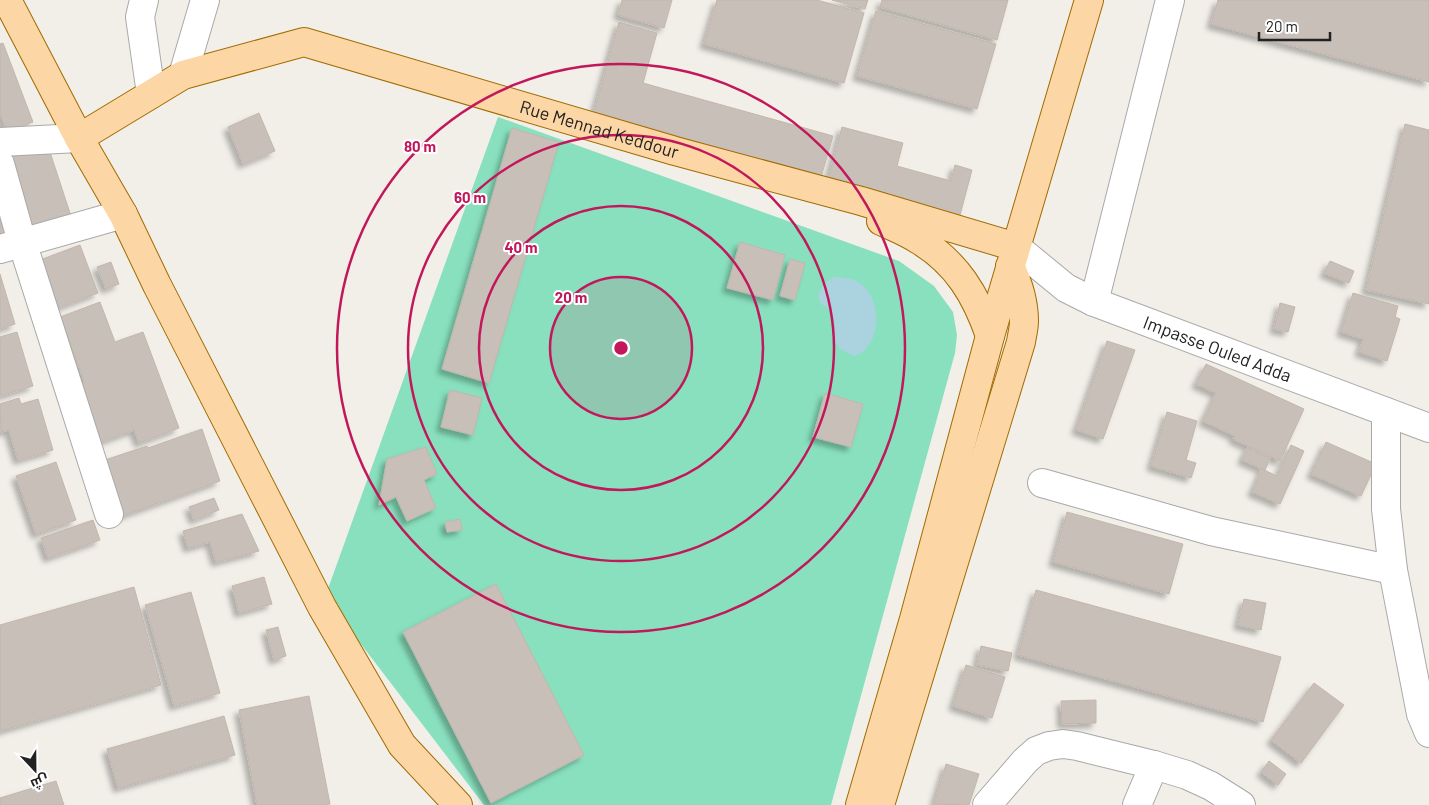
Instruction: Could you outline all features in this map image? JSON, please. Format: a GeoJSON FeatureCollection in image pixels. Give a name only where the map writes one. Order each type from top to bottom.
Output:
{"type":"FeatureCollection","features":[{"type":"Feature","properties":{"kind":"main road"},"geometry":{"type":"LineString","coordinates":[[7,0],[79,138],[122,214],[322,607],[402,745],[458,805]]}},
{"type":"Feature","properties":{"kind":"main road"},"geometry":{"type":"LineString","coordinates":[[860,805],[914,619],[990,336],[1089,0]]}},
{"type":"Feature","properties":{"kind":"main road","name":"Rue Mennad Keddour"},"geometry":{"type":"LineString","coordinates":[[79,138],[183,74],[304,42],[675,150],[861,201],[1013,256]]}},
{"type":"Feature","properties":{"kind":"main road"},"geometry":{"type":"LineString","coordinates":[[861,201],[874,217],[918,239],[940,254],[953,268],[976,300],[990,336]]}},
{"type":"Feature","properties":{"kind":"main road"},"geometry":{"type":"LineString","coordinates":[[880,805],[1021,342],[1024,322],[1013,256]]}},
{"type":"Feature","properties":{"kind":"street"},"geometry":{"type":"LineString","coordinates":[[144,0],[140,17],[151,94]]}},
{"type":"Feature","properties":{"kind":"street"},"geometry":{"type":"LineString","coordinates":[[183,74],[205,0]]}},
{"type":"Feature","properties":{"kind":"street"},"geometry":{"type":"LineString","coordinates":[[1094,302],[1170,0]]}},
{"type":"Feature","properties":{"kind":"street"},"geometry":{"type":"LineString","coordinates":[[0,142],[79,138]]}},
{"type":"Feature","properties":{"kind":"street"},"geometry":{"type":"LineString","coordinates":[[0,164],[11,246],[109,514]]}},
{"type":"Feature","properties":{"kind":"street"},"geometry":{"type":"LineString","coordinates":[[11,246],[122,214]]}},
{"type":"Feature","properties":{"kind":"street","name":"Impasse Ouled Adda"},"geometry":{"type":"LineString","coordinates":[[1013,256],[1066,288],[1094,302],[1429,428]]}},
{"type":"Feature","properties":{"kind":"street"},"geometry":{"type":"LineString","coordinates":[[1386,412],[1386,509],[1393,570],[1421,714],[1429,733]]}},
{"type":"Feature","properties":{"kind":"street"},"geometry":{"type":"LineString","coordinates":[[1042,483],[1211,531],[1393,570]]}},
{"type":"Feature","properties":{"kind":"street"},"geometry":{"type":"LineString","coordinates":[[987,805],[1025,760],[1036,751],[1049,746],[1063,744],[1154,765],[1200,780],[1241,805]]}},
{"type":"Feature","properties":{"kind":"street"},"geometry":{"type":"LineString","coordinates":[[1138,805],[1154,765]]}},
{"type":"Feature","properties":{"kind":"green space"},"geometry":{"type":"Polygon","coordinates":[[[498,117],[899,261],[934,286],[953,312],[957,335],[955,353],[831,805],[484,805],[325,597],[498,117]]]}},
{"type":"Feature","properties":{"kind":"water"},"geometry":{"type":"Polygon","coordinates":[[[833,277],[850,279],[860,283],[867,289],[875,306],[876,326],[874,335],[864,351],[854,356],[840,349],[832,337],[835,325],[831,309],[821,304],[818,296],[823,285],[833,277]]]}},
{"type":"Feature","properties":{"kind":"building"},"geometry":{"type":"Polygon","coordinates":[[[622,0],[672,0],[664,28],[618,15],[622,0]]]}},
{"type":"Feature","properties":{"kind":"building"},"geometry":{"type":"Polygon","coordinates":[[[717,0],[817,0],[864,13],[844,83],[704,44],[717,0]]]}},
{"type":"Feature","properties":{"kind":"building"},"geometry":{"type":"Polygon","coordinates":[[[832,0],[868,0],[865,9],[832,0]]]}},
{"type":"Feature","properties":{"kind":"building"},"geometry":{"type":"Polygon","coordinates":[[[882,0],[1008,0],[997,40],[880,7],[882,0]]]}},
{"type":"Feature","properties":{"kind":"building"},"geometry":{"type":"Polygon","coordinates":[[[1218,0],[1429,0],[1429,82],[1211,24],[1218,0]]]}},
{"type":"Feature","properties":{"kind":"building"},"geometry":{"type":"Polygon","coordinates":[[[876,11],[996,44],[977,109],[857,76],[876,11]]]}},
{"type":"Feature","properties":{"kind":"building"},"geometry":{"type":"Polygon","coordinates":[[[619,22],[657,33],[643,83],[833,136],[821,177],[594,112],[619,22]]]}},
{"type":"Feature","properties":{"kind":"building"},"geometry":{"type":"Polygon","coordinates":[[[3,43],[33,122],[7,132],[0,113],[0,44],[3,43]]]}},
{"type":"Feature","properties":{"kind":"building"},"geometry":{"type":"Polygon","coordinates":[[[259,113],[275,151],[243,164],[228,127],[259,113]]]}},
{"type":"Feature","properties":{"kind":"building"},"geometry":{"type":"Polygon","coordinates":[[[1405,124],[1429,130],[1429,304],[1366,290],[1405,124]]]}},
{"type":"Feature","properties":{"kind":"building"},"geometry":{"type":"Polygon","coordinates":[[[842,127],[903,143],[897,166],[951,181],[955,165],[972,170],[960,215],[828,180],[842,127]]]}},
{"type":"Feature","properties":{"kind":"building"},"geometry":{"type":"Polygon","coordinates":[[[512,128],[559,142],[489,383],[442,369],[512,128]]]}},
{"type":"Feature","properties":{"kind":"building"},"geometry":{"type":"Polygon","coordinates":[[[46,140],[72,219],[34,232],[7,154],[46,140]]]}},
{"type":"Feature","properties":{"kind":"building"},"geometry":{"type":"Polygon","coordinates":[[[0,212],[8,240],[0,242],[0,212]]]}},
{"type":"Feature","properties":{"kind":"building"},"geometry":{"type":"Polygon","coordinates":[[[740,242],[785,255],[773,300],[727,288],[740,242]]]}},
{"type":"Feature","properties":{"kind":"building"},"geometry":{"type":"Polygon","coordinates":[[[80,245],[98,293],[58,308],[40,260],[80,245]]]}},
{"type":"Feature","properties":{"kind":"building"},"geometry":{"type":"Polygon","coordinates":[[[790,259],[805,263],[795,300],[780,296],[790,259]]]}},
{"type":"Feature","properties":{"kind":"building"},"geometry":{"type":"Polygon","coordinates":[[[1330,261],[1354,271],[1349,283],[1324,273],[1330,261]]]}},
{"type":"Feature","properties":{"kind":"building"},"geometry":{"type":"Polygon","coordinates":[[[111,262],[119,284],[106,289],[97,267],[111,262]]]}},
{"type":"Feature","properties":{"kind":"building"},"geometry":{"type":"Polygon","coordinates":[[[0,274],[15,324],[0,329],[0,274]]]}},
{"type":"Feature","properties":{"kind":"building"},"geometry":{"type":"Polygon","coordinates":[[[1353,293],[1398,306],[1395,317],[1400,319],[1387,361],[1359,352],[1363,339],[1341,332],[1353,293]]]}},
{"type":"Feature","properties":{"kind":"building"},"geometry":{"type":"Polygon","coordinates":[[[100,302],[115,342],[143,332],[179,428],[139,443],[134,430],[101,442],[80,384],[85,383],[60,317],[100,302]]]}},
{"type":"Feature","properties":{"kind":"building"},"geometry":{"type":"Polygon","coordinates":[[[1280,303],[1295,307],[1288,332],[1274,329],[1280,303]]]}},
{"type":"Feature","properties":{"kind":"building"},"geometry":{"type":"Polygon","coordinates":[[[17,332],[33,386],[0,396],[0,337],[17,332]]]}},
{"type":"Feature","properties":{"kind":"building"},"geometry":{"type":"Polygon","coordinates":[[[1107,341],[1135,350],[1103,439],[1076,430],[1107,341]]]}},
{"type":"Feature","properties":{"kind":"building"},"geometry":{"type":"Polygon","coordinates":[[[1206,364],[1304,409],[1280,461],[1233,439],[1235,436],[1203,421],[1216,393],[1196,384],[1206,364]]]}},
{"type":"Feature","properties":{"kind":"building"},"geometry":{"type":"Polygon","coordinates":[[[450,390],[482,398],[473,435],[441,427],[450,390]]]}},
{"type":"Feature","properties":{"kind":"building"},"geometry":{"type":"Polygon","coordinates":[[[825,393],[863,404],[851,447],[813,437],[825,393]]]}},
{"type":"Feature","properties":{"kind":"building"},"geometry":{"type":"Polygon","coordinates":[[[19,398],[21,404],[38,399],[53,450],[18,460],[9,430],[1,432],[0,404],[19,398]]]}},
{"type":"Feature","properties":{"kind":"building"},"geometry":{"type":"Polygon","coordinates":[[[1167,412],[1197,421],[1186,460],[1196,463],[1191,478],[1151,466],[1167,412]]]}},
{"type":"Feature","properties":{"kind":"building"},"geometry":{"type":"Polygon","coordinates":[[[202,429],[220,481],[122,516],[102,461],[147,446],[148,448],[202,429]]]}},
{"type":"Feature","properties":{"kind":"building"},"geometry":{"type":"Polygon","coordinates":[[[1326,442],[1376,464],[1361,496],[1311,474],[1326,442]]]}},
{"type":"Feature","properties":{"kind":"building"},"geometry":{"type":"Polygon","coordinates":[[[1291,445],[1304,451],[1280,504],[1252,492],[1262,469],[1277,476],[1291,445]]]}},
{"type":"Feature","properties":{"kind":"building"},"geometry":{"type":"Polygon","coordinates":[[[426,447],[437,474],[424,480],[436,508],[407,521],[396,497],[379,505],[387,459],[426,447]]]}},
{"type":"Feature","properties":{"kind":"building"},"geometry":{"type":"Polygon","coordinates":[[[1247,448],[1270,458],[1265,470],[1242,460],[1247,448]]]}},
{"type":"Feature","properties":{"kind":"building"},"geometry":{"type":"Polygon","coordinates":[[[56,462],[76,520],[36,534],[16,476],[56,462]]]}},
{"type":"Feature","properties":{"kind":"building"},"geometry":{"type":"Polygon","coordinates":[[[214,498],[219,510],[194,520],[189,507],[214,498]]]}},
{"type":"Feature","properties":{"kind":"building"},"geometry":{"type":"Polygon","coordinates":[[[1067,512],[1183,544],[1169,594],[1053,562],[1067,512]]]}},
{"type":"Feature","properties":{"kind":"building"},"geometry":{"type":"Polygon","coordinates":[[[242,514],[259,551],[216,562],[210,542],[188,548],[183,531],[242,514]]]}},
{"type":"Feature","properties":{"kind":"building"},"geometry":{"type":"Polygon","coordinates":[[[460,519],[462,530],[447,532],[445,522],[460,519]]]}},
{"type":"Feature","properties":{"kind":"building"},"geometry":{"type":"Polygon","coordinates":[[[93,520],[100,540],[48,558],[41,538],[93,520]]]}},
{"type":"Feature","properties":{"kind":"building"},"geometry":{"type":"Polygon","coordinates":[[[264,577],[272,604],[239,613],[232,586],[264,577]]]}},
{"type":"Feature","properties":{"kind":"building"},"geometry":{"type":"Polygon","coordinates":[[[496,584],[584,755],[491,803],[403,632],[496,584]]]}},
{"type":"Feature","properties":{"kind":"building"},"geometry":{"type":"Polygon","coordinates":[[[134,587],[161,685],[0,731],[0,625],[134,587]]]}},
{"type":"Feature","properties":{"kind":"building"},"geometry":{"type":"Polygon","coordinates":[[[1036,590],[1281,657],[1263,722],[1018,655],[1036,590]]]}},
{"type":"Feature","properties":{"kind":"building"},"geometry":{"type":"Polygon","coordinates":[[[191,592],[220,693],[174,706],[145,605],[191,592]]]}},
{"type":"Feature","properties":{"kind":"building"},"geometry":{"type":"Polygon","coordinates":[[[1244,599],[1266,603],[1261,630],[1238,625],[1244,599]]]}},
{"type":"Feature","properties":{"kind":"building"},"geometry":{"type":"Polygon","coordinates":[[[278,627],[286,656],[274,660],[266,630],[278,627]]]}},
{"type":"Feature","properties":{"kind":"building"},"geometry":{"type":"Polygon","coordinates":[[[981,646],[1012,653],[1008,671],[977,665],[981,646]]]}},
{"type":"Feature","properties":{"kind":"building"},"geometry":{"type":"Polygon","coordinates":[[[966,665],[1005,677],[992,718],[953,706],[966,665]]]}},
{"type":"Feature","properties":{"kind":"building"},"geometry":{"type":"Polygon","coordinates":[[[1314,683],[1344,705],[1301,763],[1271,740],[1314,683]]]}},
{"type":"Feature","properties":{"kind":"building"},"geometry":{"type":"Polygon","coordinates":[[[309,696],[330,804],[257,805],[239,710],[309,696]]]}},
{"type":"Feature","properties":{"kind":"building"},"geometry":{"type":"Polygon","coordinates":[[[1096,700],[1096,723],[1062,724],[1061,701],[1096,700]]]}},
{"type":"Feature","properties":{"kind":"building"},"geometry":{"type":"Polygon","coordinates":[[[224,716],[235,755],[118,788],[107,749],[224,716]]]}},
{"type":"Feature","properties":{"kind":"building"},"geometry":{"type":"Polygon","coordinates":[[[1269,761],[1286,774],[1278,785],[1261,772],[1269,761]]]}},
{"type":"Feature","properties":{"kind":"building"},"geometry":{"type":"Polygon","coordinates":[[[946,764],[979,774],[969,805],[934,804],[946,764]]]}},
{"type":"Feature","properties":{"kind":"building"},"geometry":{"type":"Polygon","coordinates":[[[56,781],[64,805],[0,805],[0,798],[56,781]]]}}]}
